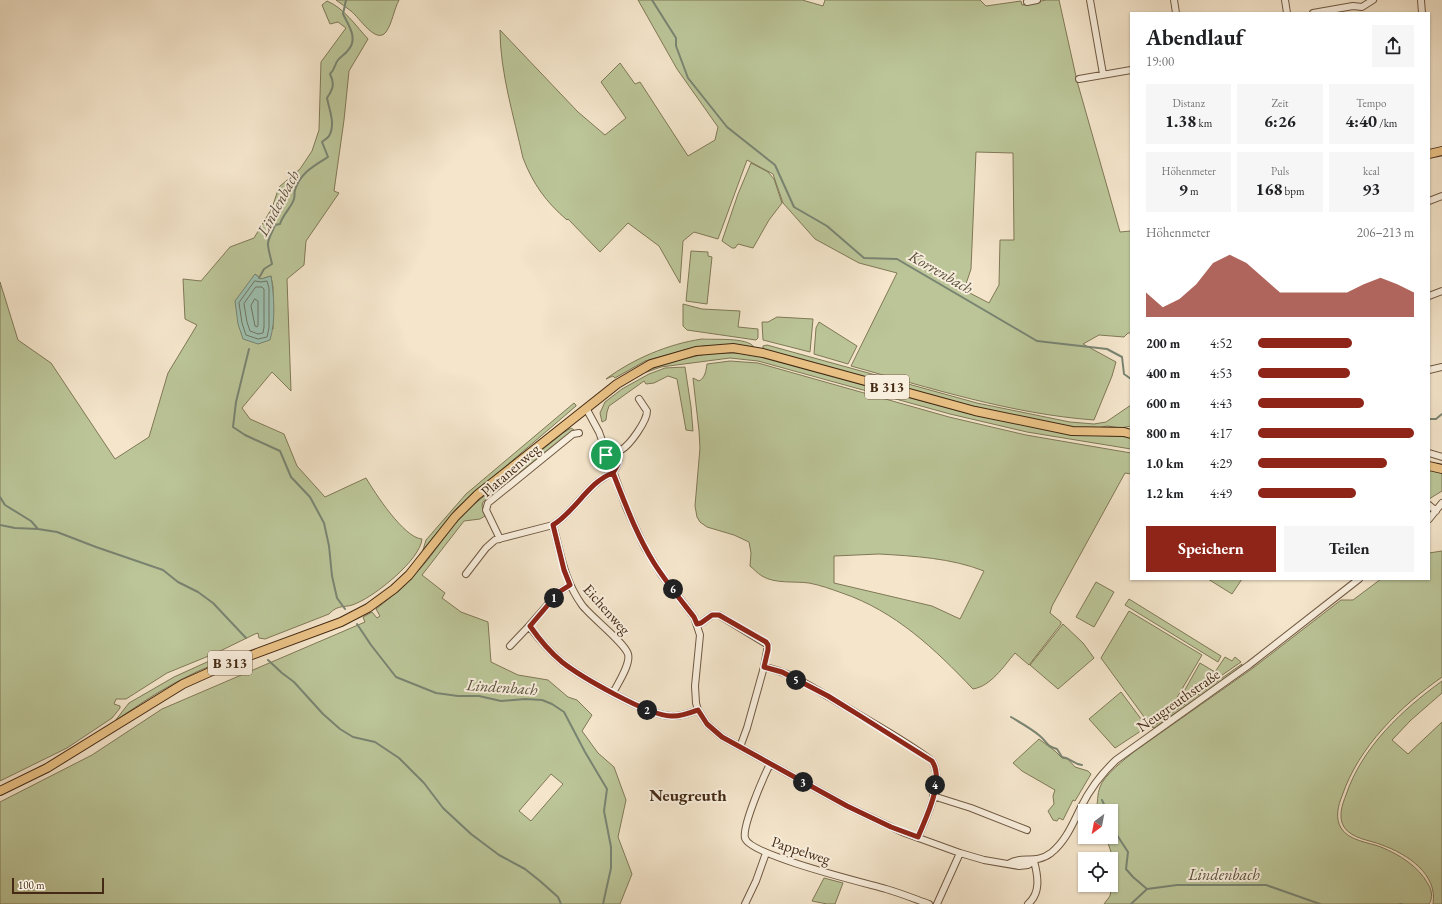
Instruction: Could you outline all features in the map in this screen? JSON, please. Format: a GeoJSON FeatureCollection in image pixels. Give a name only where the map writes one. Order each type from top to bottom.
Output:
{"type":"FeatureCollection","features":[{"type":"Feature","properties":{"kind":"main road"},"geometry":{"type":"LineString","coordinates":[[1430,154],[1442,151]]}},
{"type":"Feature","properties":{"kind":"main road","name":"B 313"},"geometry":{"type":"LineString","coordinates":[[0,791],[47,768],[182,684],[230,663],[341,622],[368,608],[394,589],[409,575],[450,523],[470,502],[617,384],[651,364],[696,351],[733,348],[764,354],[975,411],[1072,431],[1129,432]]}},
{"type":"Feature","properties":{"kind":"main road"},"geometry":{"type":"LineString","coordinates":[[1430,466],[1442,469]]}},
{"type":"Feature","properties":{"kind":"street"},"geometry":{"type":"LineString","coordinates":[[1027,2],[1037,0]]}},
{"type":"Feature","properties":{"kind":"street"},"geometry":{"type":"LineString","coordinates":[[1090,0],[1103,74]]}},
{"type":"Feature","properties":{"kind":"street"},"geometry":{"type":"LineString","coordinates":[[1174,0],[1176,12]]}},
{"type":"Feature","properties":{"kind":"street"},"geometry":{"type":"LineString","coordinates":[[1285,0],[1287,12]]}},
{"type":"Feature","properties":{"kind":"street"},"geometry":{"type":"LineString","coordinates":[[1318,12],[1353,6],[1362,10],[1373,0]]}},
{"type":"Feature","properties":{"kind":"street"},"geometry":{"type":"LineString","coordinates":[[1421,0],[1422,12]]}},
{"type":"Feature","properties":{"kind":"street"},"geometry":{"type":"LineString","coordinates":[[1079,79],[1130,70]]}},
{"type":"Feature","properties":{"kind":"street"},"geometry":{"type":"LineString","coordinates":[[1430,201],[1442,196]]}},
{"type":"Feature","properties":{"kind":"street"},"geometry":{"type":"LineString","coordinates":[[1430,296],[1442,291]]}},
{"type":"Feature","properties":{"kind":"street"},"geometry":{"type":"LineString","coordinates":[[1430,370],[1442,367]]}},
{"type":"Feature","properties":{"kind":"street"},"geometry":{"type":"LineString","coordinates":[[606,455],[621,450],[629,442],[646,418],[647,411],[639,399]]}},
{"type":"Feature","properties":{"kind":"street"},"geometry":{"type":"LineString","coordinates":[[530,626],[544,644],[563,662],[580,674],[641,707],[663,716],[680,716],[698,710],[695,696],[700,635],[697,624],[694,617],[668,584],[649,555],[628,511],[606,455],[599,432],[586,408]]}},
{"type":"Feature","properties":{"kind":"street","name":"Platanenweg"},"geometry":{"type":"LineString","coordinates":[[500,539],[486,510],[488,503],[573,434],[579,433]]}},
{"type":"Feature","properties":{"kind":"street"},"geometry":{"type":"LineString","coordinates":[[466,574],[488,546],[500,539],[553,525],[563,517],[599,481],[613,473],[619,460],[615,452]]}},
{"type":"Feature","properties":{"kind":"street"},"geometry":{"type":"LineString","coordinates":[[1430,453],[1442,457]]}},
{"type":"Feature","properties":{"kind":"street"},"geometry":{"type":"LineString","coordinates":[[1430,517],[1442,503]]}},
{"type":"Feature","properties":{"kind":"street"},"geometry":{"type":"LineString","coordinates":[[1430,506],[1436,511]]}},
{"type":"Feature","properties":{"kind":"street","name":"Eichenweg"},"geometry":{"type":"LineString","coordinates":[[553,525],[565,574],[570,585],[588,612],[622,644],[628,654],[628,663],[613,693]]}},
{"type":"Feature","properties":{"kind":"street","name":"Neugreuthstraße"},"geometry":{"type":"LineString","coordinates":[[698,710],[711,729],[740,747],[847,806],[891,827],[960,853],[989,861],[1010,863],[1019,866],[1028,865],[1034,861],[1045,858],[1060,845],[1091,789],[1103,773],[1116,760],[1249,665],[1358,580]]}},
{"type":"Feature","properties":{"kind":"street"},"geometry":{"type":"LineString","coordinates":[[510,646],[530,626],[559,592],[570,585]]}},
{"type":"Feature","properties":{"kind":"street"},"geometry":{"type":"LineString","coordinates":[[697,624],[701,623],[712,615],[719,615],[766,642],[768,647],[764,667],[744,738],[740,747]]}},
{"type":"Feature","properties":{"kind":"street"},"geometry":{"type":"LineString","coordinates":[[764,667],[782,672],[828,696],[932,761],[936,770],[936,783],[933,796],[918,837]]}},
{"type":"Feature","properties":{"kind":"street","name":"Pappelweg"},"geometry":{"type":"LineString","coordinates":[[770,764],[744,832],[744,838],[747,843],[766,853],[820,871],[888,890],[912,901],[929,904]]}},
{"type":"Feature","properties":{"kind":"street"},"geometry":{"type":"LineString","coordinates":[[933,796],[971,808],[1027,830]]}},
{"type":"Feature","properties":{"kind":"street"},"geometry":{"type":"LineString","coordinates":[[745,904],[756,882],[766,853]]}},
{"type":"Feature","properties":{"kind":"street"},"geometry":{"type":"LineString","coordinates":[[937,904],[960,853]]}},
{"type":"Feature","properties":{"kind":"street"},"geometry":{"type":"LineString","coordinates":[[1028,904],[1035,897],[1038,876],[1034,861]]}},
{"type":"Feature","properties":{"kind":"shaded area"},"geometry":{"type":"Polygon","coordinates":[[[336,0],[399,0],[388,29],[382,35],[377,35],[368,29],[351,11],[336,0]]]}},
{"type":"Feature","properties":{"kind":"shaded area"},"geometry":{"type":"Polygon","coordinates":[[[638,0],[802,0],[823,6],[825,0],[980,0],[986,6],[1021,1],[1022,5],[1046,0],[1059,0],[1077,81],[1120,232],[1130,231],[1130,333],[1124,337],[1099,335],[1083,344],[1116,362],[1112,376],[1094,420],[1063,417],[1002,406],[851,366],[897,273],[859,263],[815,239],[783,203],[773,174],[747,160],[718,239],[694,232],[683,241],[680,283],[659,246],[628,223],[600,252],[546,199],[531,176],[523,158],[512,111],[502,62],[500,30],[578,112],[605,135],[626,118],[601,82],[620,63],[635,84],[640,82],[688,156],[715,140],[718,127],[677,69],[638,0]],[[976,152],[971,269],[964,290],[989,303],[999,285],[1000,240],[1014,240],[1013,153],[976,152]]]}},
{"type":"Feature","properties":{"kind":"shaded area"},"geometry":{"type":"Polygon","coordinates":[[[327,1],[339,8],[368,39],[349,71],[334,191],[339,193],[306,241],[304,265],[287,279],[291,391],[272,372],[242,408],[250,419],[284,434],[297,466],[325,497],[366,478],[383,504],[399,523],[415,537],[422,539],[419,547],[414,557],[396,576],[365,599],[353,605],[336,608],[329,614],[265,639],[259,638],[258,633],[255,634],[216,653],[167,673],[126,699],[116,699],[114,704],[120,706],[120,708],[112,718],[67,748],[0,781],[0,282],[18,340],[51,363],[115,459],[149,437],[168,373],[197,325],[185,319],[183,279],[201,281],[230,247],[254,238],[272,208],[279,187],[300,169],[312,151],[319,130],[321,62],[346,28],[338,22],[330,24],[322,5],[327,1]],[[255,274],[273,329],[273,287],[271,276],[261,279],[255,274]]]}},
{"type":"Feature","properties":{"kind":"shaded area"},"geometry":{"type":"Polygon","coordinates":[[[751,163],[768,172],[774,179],[782,203],[769,220],[753,248],[738,244],[735,248],[732,248],[722,241],[738,194],[751,163]]]}},
{"type":"Feature","properties":{"kind":"shaded area"},"geometry":{"type":"Polygon","coordinates":[[[691,251],[708,252],[708,256],[712,257],[707,304],[686,301],[691,251]]]}},
{"type":"Feature","properties":{"kind":"shaded area"},"geometry":{"type":"Polygon","coordinates":[[[683,304],[702,309],[740,311],[738,327],[758,329],[758,338],[756,340],[687,330],[683,326],[683,304]]]}},
{"type":"Feature","properties":{"kind":"shaded area"},"geometry":{"type":"Polygon","coordinates":[[[777,317],[813,319],[810,352],[763,340],[762,322],[768,322],[777,317]]]}},
{"type":"Feature","properties":{"kind":"shaded area"},"geometry":{"type":"Polygon","coordinates":[[[819,322],[857,346],[848,364],[814,354],[816,328],[819,322]]]}},
{"type":"Feature","properties":{"kind":"shaded area"},"geometry":{"type":"Polygon","coordinates":[[[702,339],[738,340],[754,347],[732,345],[704,346],[688,349],[645,361],[615,378],[613,376],[606,379],[651,353],[689,341],[702,339]]]}},
{"type":"Feature","properties":{"kind":"shaded area"},"geometry":{"type":"Polygon","coordinates":[[[767,345],[977,403],[1070,422],[1094,424],[1106,422],[1130,406],[1130,426],[1121,428],[1107,426],[1094,429],[1070,427],[976,408],[765,350],[763,346],[767,345]]]}},
{"type":"Feature","properties":{"kind":"shaded area"},"geometry":{"type":"Polygon","coordinates":[[[713,353],[746,353],[796,365],[974,415],[1072,434],[1130,437],[1130,449],[1027,432],[950,414],[758,361],[730,358],[661,367],[644,373],[621,386],[651,369],[686,358],[713,353]]]}},
{"type":"Feature","properties":{"kind":"shaded area"},"geometry":{"type":"Polygon","coordinates":[[[730,361],[758,363],[949,417],[1026,435],[1130,453],[1130,474],[1125,473],[1052,606],[1050,613],[1061,622],[1061,624],[1029,665],[1015,653],[991,680],[973,689],[929,646],[897,621],[861,601],[821,586],[809,583],[767,579],[750,566],[751,553],[749,542],[734,535],[707,527],[700,522],[697,517],[695,506],[700,448],[693,378],[699,381],[705,374],[707,364],[730,361]],[[879,554],[834,556],[834,583],[932,606],[960,619],[984,571],[946,560],[879,554]]]}},
{"type":"Feature","properties":{"kind":"shaded area"},"geometry":{"type":"Polygon","coordinates":[[[685,367],[693,431],[686,430],[677,379],[668,376],[654,383],[646,384],[644,381],[609,406],[606,420],[602,422],[600,413],[605,402],[622,389],[649,374],[665,368],[685,367]]]}},
{"type":"Feature","properties":{"kind":"shaded area"},"geometry":{"type":"Polygon","coordinates":[[[574,403],[576,406],[457,508],[423,550],[426,540],[466,494],[574,403]]]}},
{"type":"Feature","properties":{"kind":"shaded area"},"geometry":{"type":"Polygon","coordinates":[[[571,428],[574,430],[483,502],[482,506],[485,516],[480,519],[464,521],[422,575],[445,593],[442,598],[461,612],[488,622],[491,662],[518,675],[548,680],[568,697],[577,700],[592,715],[582,731],[598,753],[614,767],[626,800],[618,837],[632,874],[620,904],[0,904],[0,802],[92,755],[162,709],[365,622],[363,617],[372,612],[377,618],[380,616],[376,609],[398,591],[424,564],[468,509],[571,428]],[[551,774],[519,811],[531,821],[563,784],[551,774]]]}},
{"type":"Feature","properties":{"kind":"shaded area"},"geometry":{"type":"Polygon","coordinates":[[[1430,470],[1442,473],[1442,491],[1430,498],[1430,470]]]}},
{"type":"Feature","properties":{"kind":"shaded area"},"geometry":{"type":"Polygon","coordinates":[[[1442,551],[1442,677],[1411,701],[1370,744],[1349,778],[1338,808],[1339,824],[1344,832],[1349,836],[1381,847],[1414,866],[1429,886],[1432,894],[1429,904],[1104,904],[1110,896],[1111,892],[1118,892],[1118,852],[1111,852],[1108,844],[1118,844],[1118,804],[1097,804],[1098,793],[1102,782],[1110,772],[1135,751],[1253,668],[1341,600],[1353,600],[1380,580],[1430,580],[1430,553],[1442,551]]]}},
{"type":"Feature","properties":{"kind":"shaded area"},"geometry":{"type":"Polygon","coordinates":[[[1210,580],[1241,580],[1232,594],[1210,580]]]}},
{"type":"Feature","properties":{"kind":"shaded area"},"geometry":{"type":"Polygon","coordinates":[[[1096,582],[1114,592],[1094,627],[1076,617],[1096,582]]]}},
{"type":"Feature","properties":{"kind":"shaded area"},"geometry":{"type":"Polygon","coordinates":[[[1129,599],[1221,656],[1218,662],[1125,605],[1129,599]]]}},
{"type":"Feature","properties":{"kind":"shaded area"},"geometry":{"type":"Polygon","coordinates":[[[1129,611],[1202,655],[1175,701],[1182,695],[1200,663],[1215,672],[1225,657],[1232,661],[1235,657],[1241,662],[1150,725],[1101,658],[1129,611]]]}},
{"type":"Feature","properties":{"kind":"shaded area"},"geometry":{"type":"Polygon","coordinates":[[[1063,624],[1083,643],[1094,658],[1058,689],[1030,665],[1063,624]]]}},
{"type":"Feature","properties":{"kind":"shaded area"},"geometry":{"type":"Polygon","coordinates":[[[207,662],[211,662],[210,666],[161,691],[115,721],[129,703],[174,677],[207,662]]]}},
{"type":"Feature","properties":{"kind":"shaded area"},"geometry":{"type":"Polygon","coordinates":[[[1242,664],[1241,667],[1154,728],[1152,727],[1242,664]]]}},
{"type":"Feature","properties":{"kind":"shaded area"},"geometry":{"type":"Polygon","coordinates":[[[1442,681],[1442,693],[1411,720],[1392,740],[1408,754],[1442,722],[1442,904],[1433,904],[1431,883],[1419,867],[1392,849],[1356,837],[1347,831],[1342,823],[1341,811],[1353,778],[1373,745],[1412,704],[1442,681]]]}},
{"type":"Feature","properties":{"kind":"shaded area"},"geometry":{"type":"Polygon","coordinates":[[[1121,692],[1147,727],[1115,748],[1089,719],[1121,692]]]}},
{"type":"Feature","properties":{"kind":"shaded area"},"geometry":{"type":"Polygon","coordinates":[[[1039,739],[1062,758],[1068,759],[1075,767],[1088,771],[1091,774],[1075,801],[1073,800],[1063,820],[1059,818],[1057,821],[1053,820],[1048,811],[1054,804],[1053,796],[1055,790],[1022,771],[1013,763],[1039,739]]]}},
{"type":"Feature","properties":{"kind":"shaded area"},"geometry":{"type":"Polygon","coordinates":[[[824,878],[843,883],[835,904],[812,901],[824,878]]]}},
{"type":"Feature","properties":{"kind":"water"},"geometry":{"type":"Polygon","coordinates":[[[255,274],[261,279],[271,276],[274,300],[274,316],[270,340],[258,344],[243,339],[238,324],[235,301],[255,274]]]}},
{"type":"Feature","properties":{"kind":"waterway","name":"Lindenbach"},"geometry":{"type":"LineString","coordinates":[[259,278],[264,269],[272,264],[268,242],[275,225],[280,224],[293,202],[297,184],[308,170],[328,157],[322,142],[328,138],[332,127],[327,98],[333,86],[330,74],[338,60],[352,45],[353,40],[351,31],[343,14],[346,0]]}},
{"type":"Feature","properties":{"kind":"waterway","name":"Korrenbach"},"geometry":{"type":"LineString","coordinates":[[652,0],[676,38],[676,46],[688,78],[727,127],[775,165],[794,207],[827,226],[864,258],[897,259],[1037,341],[1107,349],[1122,357],[1124,374],[1130,378]]}},
{"type":"Feature","properties":{"kind":"waterway","name":"Lindenbach"},"geometry":{"type":"LineString","coordinates":[[249,349],[236,402],[233,427],[245,435],[280,451],[291,477],[310,497],[324,523],[337,598],[345,609]]}},
{"type":"Feature","properties":{"kind":"waterway","name":"Korrenbach"},"geometry":{"type":"LineString","coordinates":[[1430,419],[1436,419],[1442,414]]}},
{"type":"Feature","properties":{"kind":"waterway"},"geometry":{"type":"LineString","coordinates":[[0,497],[5,505],[31,521],[38,529]]}},
{"type":"Feature","properties":{"kind":"waterway"},"geometry":{"type":"LineString","coordinates":[[0,525],[57,532],[163,570],[178,582],[198,592],[213,603],[246,638]]}},
{"type":"Feature","properties":{"kind":"waterway","name":"Lindenbach"},"geometry":{"type":"LineString","coordinates":[[357,624],[396,677],[436,693],[458,696],[479,696],[501,701],[525,699],[542,700],[552,704],[564,712],[607,789],[604,811],[611,847],[611,868],[603,904]]}},
{"type":"Feature","properties":{"kind":"waterway"},"geometry":{"type":"LineString","coordinates":[[268,660],[294,682],[323,714],[340,729],[353,737],[375,742],[399,758],[424,783],[443,808],[471,834],[499,855],[525,869],[558,897],[561,904]]}},
{"type":"Feature","properties":{"kind":"waterway"},"geometry":{"type":"LineString","coordinates":[[1011,717],[1037,733],[1049,745],[1057,749],[1062,757],[1082,765]]}},
{"type":"Feature","properties":{"kind":"waterway"},"geometry":{"type":"LineString","coordinates":[[1102,800],[1104,804]]}},
{"type":"Feature","properties":{"kind":"waterway"},"geometry":{"type":"LineString","coordinates":[[1118,837],[1128,852],[1126,869],[1147,889]]}},
{"type":"Feature","properties":{"kind":"waterway","name":"Lindenbach"},"geometry":{"type":"LineString","coordinates":[[1131,904],[1147,889],[1177,885],[1266,885],[1320,904]]}},
{"type":"Feature","properties":{"kind":"district","name":"Neugreuth"},"geometry":{"type":"Point","coordinates":[688,795]}},
{"type":"Feature","properties":{"kind":"route"},"geometry":{"type":"LineString","coordinates":[[606,455],[613,473],[608,474],[599,481],[558,522],[553,525],[564,570],[570,585],[559,592],[530,626],[535,634],[563,662],[603,688],[663,716],[680,716],[698,710],[711,729],[722,737],[847,806],[891,827],[918,837],[929,810],[935,789],[936,770],[932,761],[828,696],[782,672],[764,667],[768,650],[768,645],[766,642],[730,621],[716,614],[697,624],[694,617],[661,574],[645,548],[636,529],[613,473],[619,460],[617,454],[615,452],[606,455]]}}]}
